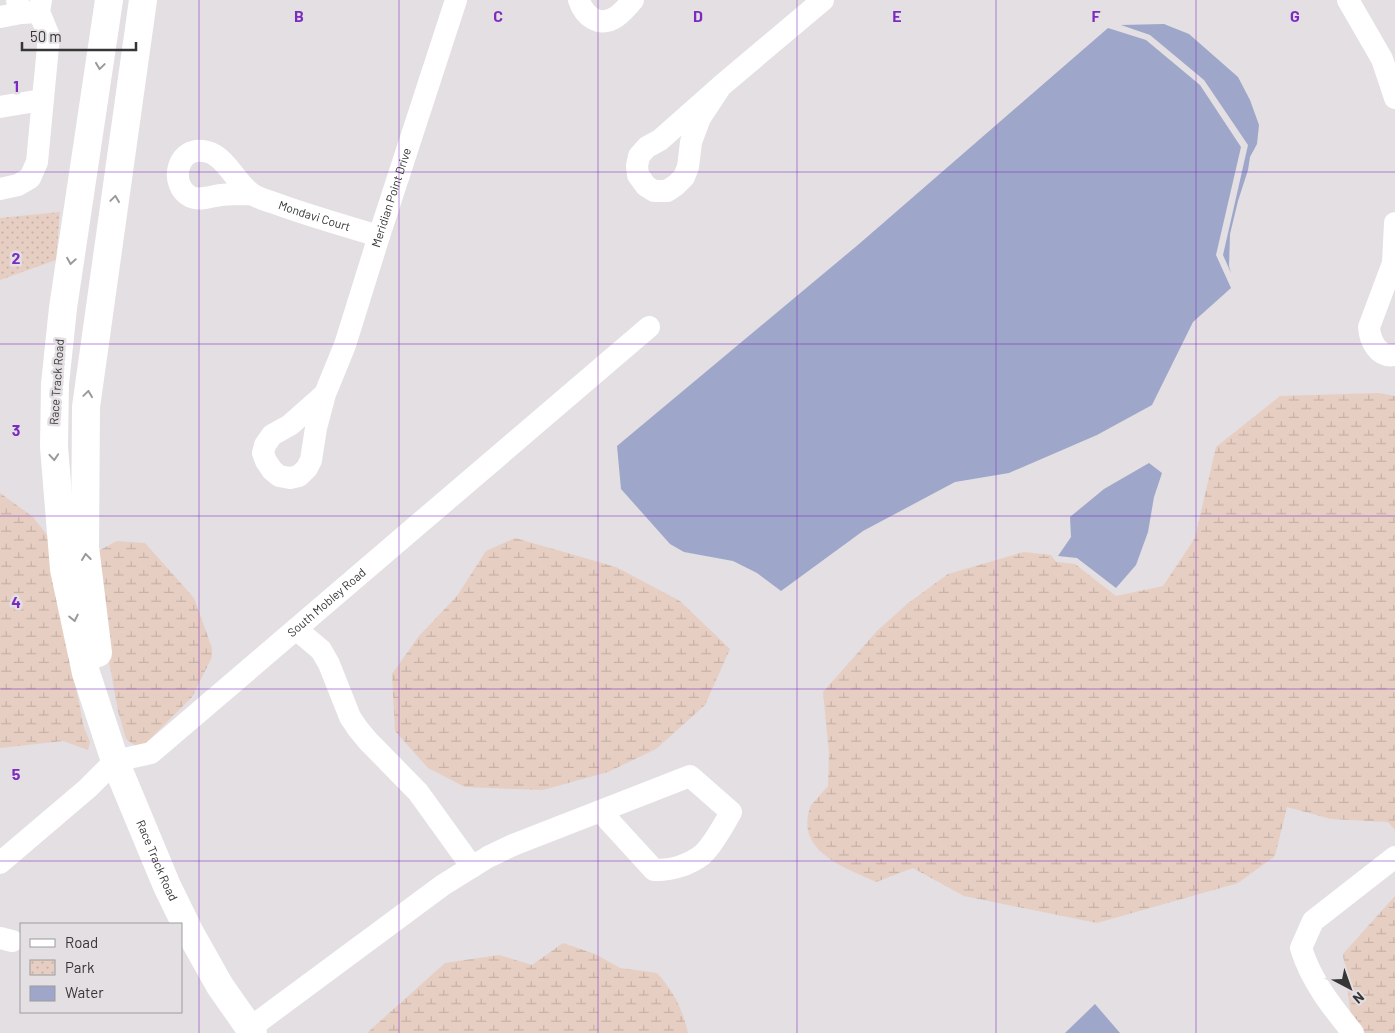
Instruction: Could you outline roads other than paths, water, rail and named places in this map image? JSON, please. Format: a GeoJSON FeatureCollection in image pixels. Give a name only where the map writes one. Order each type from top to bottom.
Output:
{"type":"FeatureCollection","features":[{"type":"Feature","properties":{"kind":"main road","name":"Race Track Road"},"geometry":{"type":"LineString","coordinates":[[109,0],[63,308],[55,384],[54,447],[64,569],[86,673],[115,761],[167,886],[220,986],[251,1031]]}},
{"type":"Feature","properties":{"kind":"main road"},"geometry":{"type":"LineString","coordinates":[[130,0],[126,27],[133,68]]}},
{"type":"Feature","properties":{"kind":"main road","name":"Race Track Road"},"geometry":{"type":"LineString","coordinates":[[115,761],[97,649],[85,548],[86,407],[143,0]]}},
{"type":"Feature","properties":{"kind":"main road"},"geometry":{"type":"LineString","coordinates":[[76,230],[110,232]]}},
{"type":"Feature","properties":{"kind":"street","name":"Meridian Point Drive"},"geometry":{"type":"LineString","coordinates":[[325,394],[345,345],[456,0]]}},
{"type":"Feature","properties":{"kind":"street"},"geometry":{"type":"LineString","coordinates":[[579,0],[584,11],[596,21],[616,18],[633,0]]}},
{"type":"Feature","properties":{"kind":"street"},"geometry":{"type":"LineString","coordinates":[[721,86],[700,118],[691,142],[688,167],[684,177],[667,191],[654,192],[646,186],[638,175],[636,166],[640,156],[647,147],[660,140],[721,86],[823,0]]}},
{"type":"Feature","properties":{"kind":"street"},"geometry":{"type":"LineString","coordinates":[[1348,0],[1382,59],[1395,98]]}},
{"type":"Feature","properties":{"kind":"street"},"geometry":{"type":"LineString","coordinates":[[0,189],[18,186],[30,178],[36,162],[49,36],[24,8]]}},
{"type":"Feature","properties":{"kind":"street"},"geometry":{"type":"LineString","coordinates":[[0,107],[42,100]]}},
{"type":"Feature","properties":{"kind":"street","name":"Mondavi Court"},"geometry":{"type":"LineString","coordinates":[[252,194],[302,213],[379,236]]}},
{"type":"Feature","properties":{"kind":"street"},"geometry":{"type":"LineString","coordinates":[[1395,223],[1394,267],[1369,327],[1374,346],[1380,352],[1390,356],[1395,355]]}},
{"type":"Feature","properties":{"kind":"street","name":"South Mobley Road"},"geometry":{"type":"LineString","coordinates":[[115,761],[151,753],[649,327]]}},
{"type":"Feature","properties":{"kind":"street"},"geometry":{"type":"LineString","coordinates":[[296,629],[321,650],[350,717],[358,729],[418,792],[472,867]]}},
{"type":"Feature","properties":{"kind":"street"},"geometry":{"type":"LineString","coordinates":[[0,863],[88,788],[115,761]]}},
{"type":"Feature","properties":{"kind":"street"},"geometry":{"type":"LineString","coordinates":[[251,1031],[443,885],[513,845],[600,811],[690,776],[731,812],[703,854],[665,871],[654,870],[600,811]]}},
{"type":"Feature","properties":{"kind":"street"},"geometry":{"type":"LineString","coordinates":[[1353,1033],[1327,1001],[1306,964],[1301,948],[1313,922],[1395,858]]}},
{"type":"Feature","properties":{"kind":"water"},"geometry":{"type":"Polygon","coordinates":[[[1164,24],[1189,34],[1238,77],[1250,100],[1259,125],[1257,144],[1250,157],[1230,234],[1229,266],[1231,273],[1223,255],[1248,145],[1204,80],[1150,35],[1121,25],[1164,24]]]}},
{"type":"Feature","properties":{"kind":"water"},"geometry":{"type":"Polygon","coordinates":[[[1108,28],[1146,40],[1200,85],[1241,147],[1216,255],[1231,288],[1193,322],[1152,405],[1097,435],[1009,473],[955,482],[863,531],[781,591],[757,573],[733,561],[684,552],[670,544],[621,489],[617,446],[859,244],[1108,28]]]}},
{"type":"Feature","properties":{"kind":"water"},"geometry":{"type":"Polygon","coordinates":[[[1149,463],[1162,473],[1154,497],[1148,532],[1136,565],[1116,588],[1077,558],[1058,556],[1071,537],[1070,517],[1104,489],[1149,463]]]}},
{"type":"Feature","properties":{"kind":"water"},"geometry":{"type":"Polygon","coordinates":[[[1095,1004],[1120,1033],[1065,1033],[1095,1004]]]}}]}
